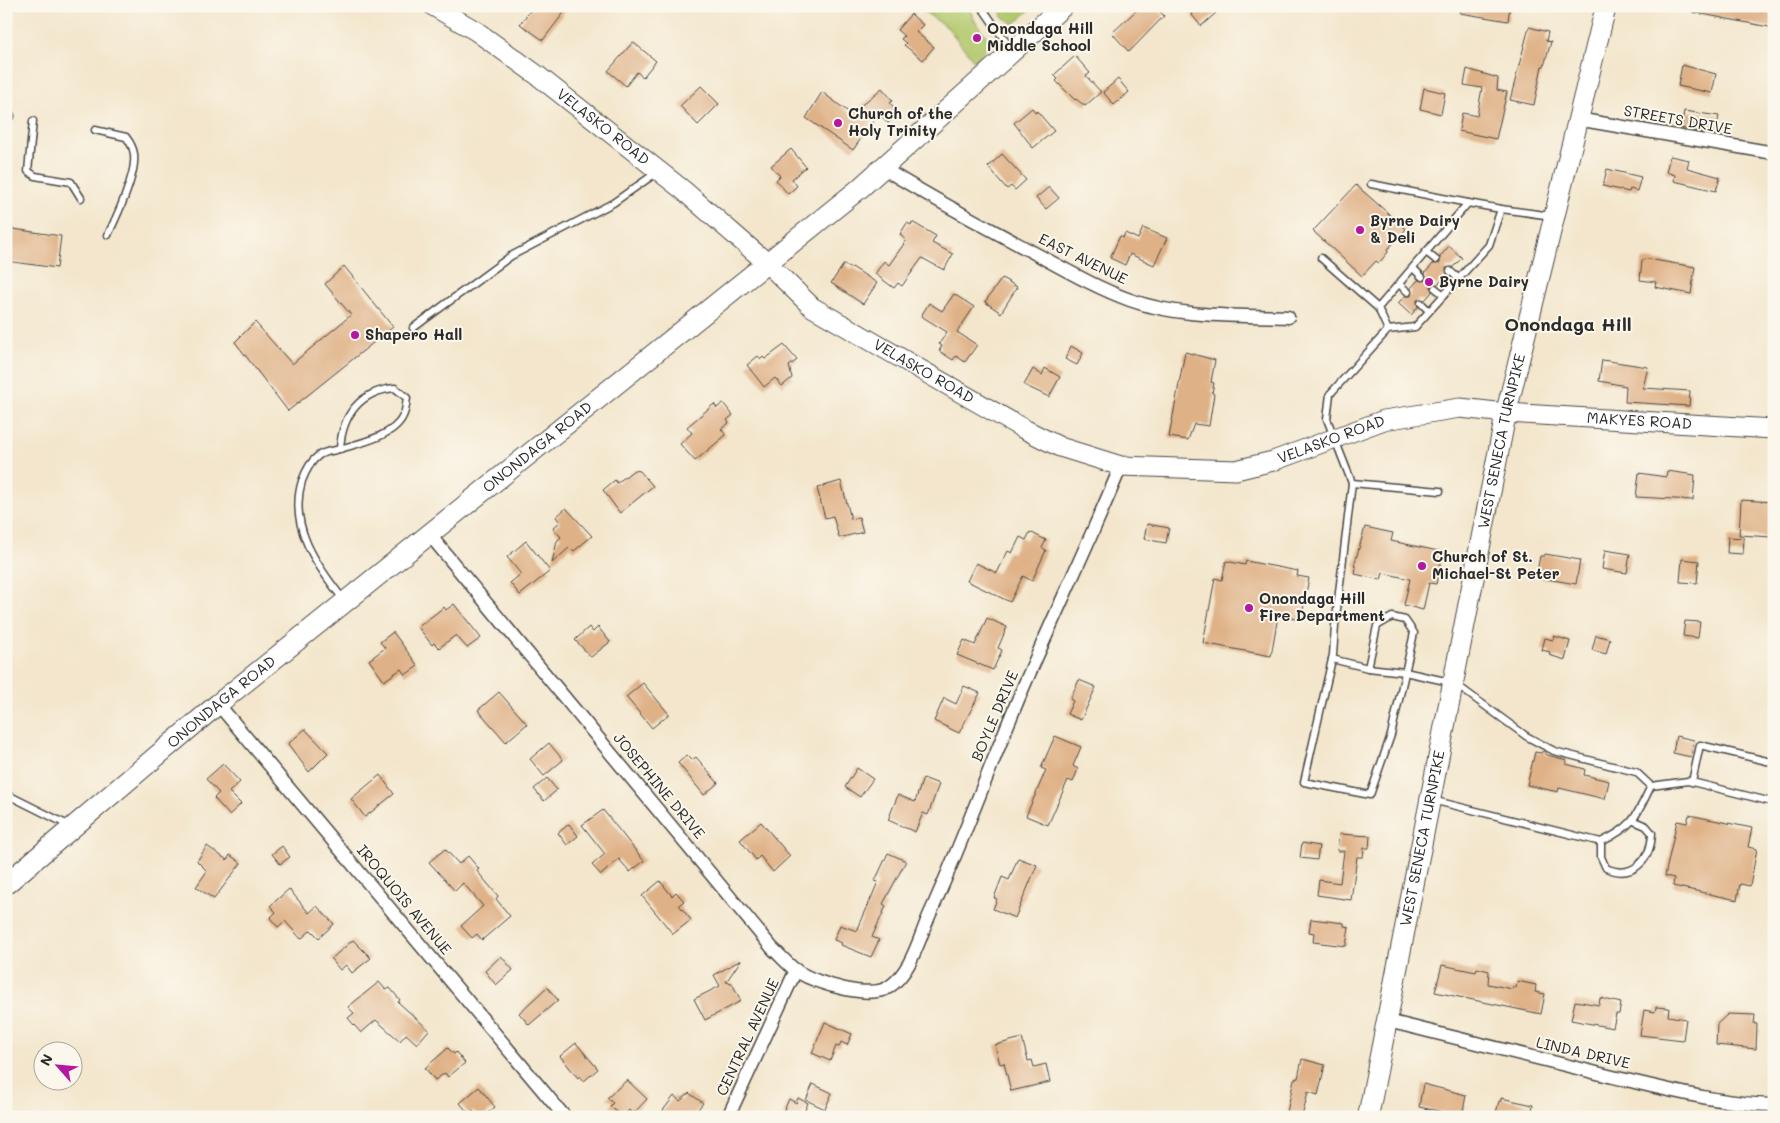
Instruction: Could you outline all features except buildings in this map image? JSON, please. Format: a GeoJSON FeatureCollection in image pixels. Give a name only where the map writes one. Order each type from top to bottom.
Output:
{"type":"FeatureCollection","features":[{"type":"Feature","properties":{"kind":"main road","name":"ONONDAGA ROAD"},"geometry":{"type":"LineString","coordinates":[[6,884],[218,704],[883,168],[1063,6]]}},
{"type":"Feature","properties":{"kind":"main road","name":"WEST SENECA TURNPIKE"},"geometry":{"type":"LineString","coordinates":[[1368,1117],[1506,413],[1606,6]]}},
{"type":"Feature","properties":{"kind":"street","name":"VELASKO ROAD"},"geometry":{"type":"LineString","coordinates":[[433,6],[476,30],[659,170],[766,262],[812,307],[980,404],[1060,447],[1121,466],[1236,470],[1273,461],[1384,420],[1460,408],[1506,413]]}},
{"type":"Feature","properties":{"kind":"street","name":"STREETS DRIVE"},"geometry":{"type":"LineString","coordinates":[[1577,119],[1774,152]]}},
{"type":"Feature","properties":{"kind":"street","name":"EAST AVENUE"},"geometry":{"type":"LineString","coordinates":[[883,168],[918,190],[1076,276],[1131,300],[1174,310],[1209,314],[1288,317]]}},
{"type":"Feature","properties":{"kind":"street","name":"MAKYES ROAD"},"geometry":{"type":"LineString","coordinates":[[1506,413],[1774,429]]}},
{"type":"Feature","properties":{"kind":"street","name":"BOYLE DRIVE"},"geometry":{"type":"LineString","coordinates":[[898,979],[906,968],[938,896],[1023,688],[1121,466]]}},
{"type":"Feature","properties":{"kind":"street","name":"JOSEPHINE DRIVE"},"geometry":{"type":"LineString","coordinates":[[429,534],[773,949],[796,970],[810,978],[853,991],[869,992],[887,989],[898,979]]}},
{"type":"Feature","properties":{"kind":"street","name":"IROQUOIS AVENUE"},"geometry":{"type":"LineString","coordinates":[[218,704],[565,1117]]}},
{"type":"Feature","properties":{"kind":"street","name":"CENTRAL AVENUE"},"geometry":{"type":"LineString","coordinates":[[728,1117],[796,970]]}},
{"type":"Feature","properties":{"kind":"street","name":"LINDA DRIVE"},"geometry":{"type":"LineString","coordinates":[[1388,1021],[1506,1052],[1702,1098],[1774,1105]]}},
{"type":"Feature","properties":{"kind":"lane"},"geometry":{"type":"LineString","coordinates":[[982,6],[1013,52]]}},
{"type":"Feature","properties":{"kind":"lane"},"geometry":{"type":"LineString","coordinates":[[6,107],[11,116],[6,115]]}},
{"type":"Feature","properties":{"kind":"lane"},"geometry":{"type":"LineString","coordinates":[[34,121],[28,172],[35,176],[70,182],[81,198]]}},
{"type":"Feature","properties":{"kind":"lane"},"geometry":{"type":"LineString","coordinates":[[95,130],[126,137],[132,146],[135,156],[121,208],[108,234]]}},
{"type":"Feature","properties":{"kind":"lane"},"geometry":{"type":"LineString","coordinates":[[413,328],[511,256],[613,203],[659,170]]}},
{"type":"Feature","properties":{"kind":"lane"},"geometry":{"type":"LineString","coordinates":[[1371,184],[1501,209],[1554,216]]}},
{"type":"Feature","properties":{"kind":"lane"},"geometry":{"type":"LineString","coordinates":[[1378,308],[1468,203]]}},
{"type":"Feature","properties":{"kind":"lane"},"geometry":{"type":"LineString","coordinates":[[1368,668],[1377,626],[1392,617],[1405,620],[1414,633],[1391,735],[1370,795],[1304,782],[1332,659],[1352,483],[1336,437],[1327,419],[1330,394],[1388,330],[1415,327],[1489,245],[1501,209]]}},
{"type":"Feature","properties":{"kind":"lane"},"geometry":{"type":"LineString","coordinates":[[1426,252],[1436,260]]}},
{"type":"Feature","properties":{"kind":"lane"},"geometry":{"type":"LineString","coordinates":[[1321,258],[1378,308],[1388,330]]}},
{"type":"Feature","properties":{"kind":"lane"},"geometry":{"type":"LineString","coordinates":[[1412,268],[1422,276]]}},
{"type":"Feature","properties":{"kind":"lane"},"geometry":{"type":"LineString","coordinates":[[1450,271],[1458,279]]}},
{"type":"Feature","properties":{"kind":"lane"},"geometry":{"type":"LineString","coordinates":[[1399,284],[1408,292]]}},
{"type":"Feature","properties":{"kind":"lane"},"geometry":{"type":"LineString","coordinates":[[1435,288],[1444,295]]}},
{"type":"Feature","properties":{"kind":"lane"},"geometry":{"type":"LineString","coordinates":[[1421,303],[1429,311]]}},
{"type":"Feature","properties":{"kind":"lane"},"geometry":{"type":"LineString","coordinates":[[340,449],[341,436],[360,399],[379,390],[395,388],[407,398],[403,418],[384,434],[340,449],[319,455],[305,474],[297,497],[300,522],[310,552],[322,573],[345,602]]}},
{"type":"Feature","properties":{"kind":"lane"},"geometry":{"type":"LineString","coordinates":[[1352,483],[1440,491]]}},
{"type":"Feature","properties":{"kind":"lane"},"geometry":{"type":"LineString","coordinates":[[1332,659],[1368,668],[1405,672],[1454,683],[1526,736],[1554,751],[1636,772],[1651,786],[1692,782],[1768,801]]}},
{"type":"Feature","properties":{"kind":"lane"},"geometry":{"type":"LineString","coordinates":[[1692,782],[1700,745],[1770,762]]}},
{"type":"Feature","properties":{"kind":"lane"},"geometry":{"type":"LineString","coordinates":[[1431,800],[1601,842],[1618,834],[1634,821],[1651,786]]}},
{"type":"Feature","properties":{"kind":"lane"},"geometry":{"type":"LineString","coordinates":[[6,794],[73,827]]}},
{"type":"Feature","properties":{"kind":"lane"},"geometry":{"type":"LineString","coordinates":[[1601,842],[1601,857],[1606,868],[1617,872],[1631,870],[1643,862],[1652,847],[1652,833],[1646,826],[1634,821]]}},
{"type":"Feature","properties":{"kind":"green space"},"geometry":{"type":"Polygon","coordinates":[[[916,6],[968,6],[975,21],[988,39],[987,47],[974,61],[948,28],[916,6]]]}},
{"type":"Feature","properties":{"kind":"green space"},"geometry":{"type":"Polygon","coordinates":[[[996,6],[1034,6],[1014,24],[1001,16],[1002,14],[996,6]]]}},
{"type":"Feature","properties":{"kind":"place","name":"Onondaga Hill Middle School"},"geometry":{"type":"Point","coordinates":[977,38]}},
{"type":"Feature","properties":{"kind":"place","name":"Church of the Holy Trinity"},"geometry":{"type":"Point","coordinates":[838,123]}},
{"type":"Feature","properties":{"kind":"place","name":"Byrne Dairy & Deli"},"geometry":{"type":"Point","coordinates":[1360,230]}},
{"type":"Feature","properties":{"kind":"place","name":"Byrne Dairy"},"geometry":{"type":"Point","coordinates":[1429,282]}},
{"type":"Feature","properties":{"kind":"place","name":"Shapero Hall"},"geometry":{"type":"Point","coordinates":[355,335]}},
{"type":"Feature","properties":{"kind":"place","name":"Church of St. Michael-St Peter"},"geometry":{"type":"Point","coordinates":[1422,566]}},
{"type":"Feature","properties":{"kind":"place","name":"Onondaga Hill Fire Department"},"geometry":{"type":"Point","coordinates":[1249,608]}},
{"type":"Feature","properties":{"kind":"district","name":"Onondaga Hill"},"geometry":{"type":"Point","coordinates":[1568,325]}}]}
